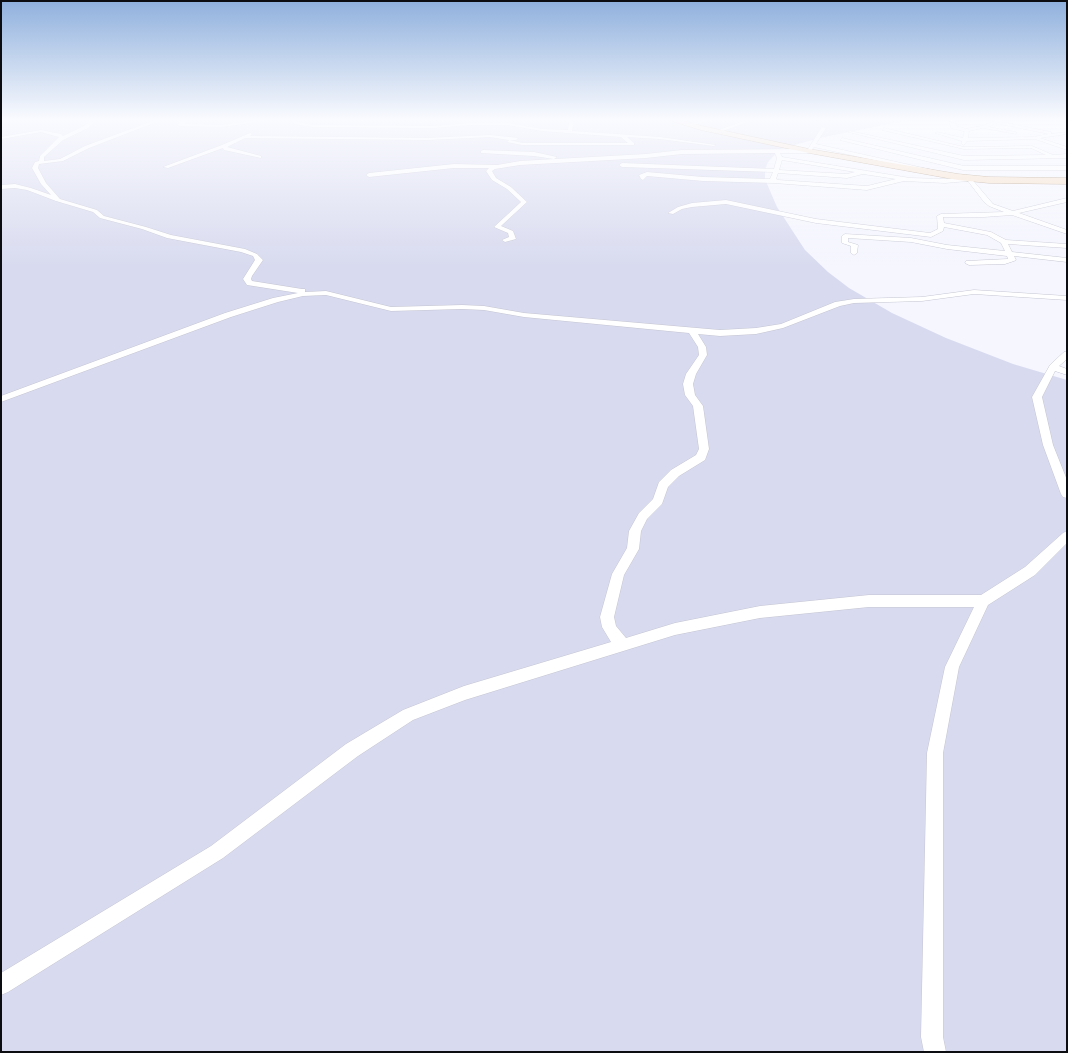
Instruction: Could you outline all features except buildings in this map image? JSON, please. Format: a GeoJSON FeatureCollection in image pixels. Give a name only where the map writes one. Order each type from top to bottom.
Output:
{"type":"FeatureCollection","features":[{"type":"Feature","properties":{"kind":"main road"},"geometry":{"type":"LineString","coordinates":[[907,168],[922,171],[965,172],[1003,178],[1067,178]]}},
{"type":"Feature","properties":{"kind":"main road"},"geometry":{"type":"LineString","coordinates":[[922,168],[937,171],[1067,181]]}},
{"type":"Feature","properties":{"kind":"street"},"geometry":{"type":"LineString","coordinates":[[35,168],[45,186],[58,200]]}},
{"type":"Feature","properties":{"kind":"street"},"geometry":{"type":"LineString","coordinates":[[369,174],[431,168]]}},
{"type":"Feature","properties":{"kind":"street"},"geometry":{"type":"LineString","coordinates":[[495,168],[489,171],[494,179],[509,188],[524,202],[497,227],[511,232],[513,238],[505,240]]}},
{"type":"Feature","properties":{"kind":"street"},"geometry":{"type":"LineString","coordinates":[[752,168],[847,176],[864,172]]}},
{"type":"Feature","properties":{"kind":"street"},"geometry":{"type":"LineString","coordinates":[[841,168],[904,179],[930,181],[965,172],[1063,168]]}},
{"type":"Feature","properties":{"kind":"street"},"geometry":{"type":"LineString","coordinates":[[951,168],[965,172]]}},
{"type":"Feature","properties":{"kind":"street"},"geometry":{"type":"LineString","coordinates":[[965,168],[965,172],[990,205],[1067,232]]}},
{"type":"Feature","properties":{"kind":"street"},"geometry":{"type":"LineString","coordinates":[[774,181],[776,171]]}},
{"type":"Feature","properties":{"kind":"street"},"geometry":{"type":"LineString","coordinates":[[643,178],[642,175],[647,174],[703,179],[774,181],[867,188],[904,179]]}},
{"type":"Feature","properties":{"kind":"street"},"geometry":{"type":"LineString","coordinates":[[3,187],[17,185],[45,186]]}},
{"type":"Feature","properties":{"kind":"street"},"geometry":{"type":"LineString","coordinates":[[3,187],[15,186],[29,189],[58,200],[95,211],[102,217],[144,228],[169,237],[243,250],[258,257],[259,260],[248,276],[247,279],[250,283],[336,295],[362,303],[391,309],[462,307],[484,308],[524,315],[720,333],[763,330],[783,326],[824,309],[854,301],[922,299],[974,292],[1067,298]]}},
{"type":"Feature","properties":{"kind":"street"},"geometry":{"type":"LineString","coordinates":[[947,247],[940,216],[1011,213],[1067,200]]}},
{"type":"Feature","properties":{"kind":"street"},"geometry":{"type":"LineString","coordinates":[[671,213],[680,208],[692,205],[726,202],[816,221],[923,235],[934,235],[943,232],[984,232],[989,233],[1004,242],[1067,246]]}},
{"type":"Feature","properties":{"kind":"street"},"geometry":{"type":"LineString","coordinates":[[970,215],[974,219],[977,228],[984,232]]}},
{"type":"Feature","properties":{"kind":"street"},"geometry":{"type":"LineString","coordinates":[[1053,227],[1060,224]]}},
{"type":"Feature","properties":{"kind":"street"},"geometry":{"type":"LineString","coordinates":[[854,253],[855,245],[845,243],[845,236],[911,240],[947,247],[1067,260]]}},
{"type":"Feature","properties":{"kind":"street"},"geometry":{"type":"LineString","coordinates":[[969,263],[1009,262],[1012,260],[1004,242]]}},
{"type":"Feature","properties":{"kind":"street"},"geometry":{"type":"LineString","coordinates":[[1,399],[228,315],[276,300],[315,293]]}},
{"type":"Feature","properties":{"kind":"street"},"geometry":{"type":"LineString","coordinates":[[624,645],[615,637],[609,627],[607,617],[618,574],[633,549],[635,531],[643,516],[658,501],[663,485],[675,473],[701,457],[704,449],[698,406],[690,395],[688,384],[691,374],[703,355],[702,347],[692,331]]}},
{"type":"Feature","properties":{"kind":"street"},"geometry":{"type":"LineString","coordinates":[[1067,354],[1053,367],[1037,397],[1048,445],[1067,494]]}},
{"type":"Feature","properties":{"kind":"street"},"geometry":{"type":"LineString","coordinates":[[1053,367],[1067,372]]}},
{"type":"Feature","properties":{"kind":"street"},"geometry":{"type":"LineString","coordinates":[[935,1052],[932,1037],[934,753],[952,667],[983,602],[1030,571],[1067,536]]}},
{"type":"Feature","properties":{"kind":"street"},"geometry":{"type":"LineString","coordinates":[[1,985],[218,852],[352,750],[408,715],[464,693],[675,629],[760,612],[869,601],[983,602]]}},
{"type":"Feature","properties":{"kind":"shaded area"},"geometry":{"type":"Polygon","coordinates":[[[1,168],[766,168],[765,179],[777,207],[805,250],[828,272],[849,288],[892,313],[946,338],[1013,364],[1067,380],[1067,1052],[1,1052],[1,168]]]}}]}
